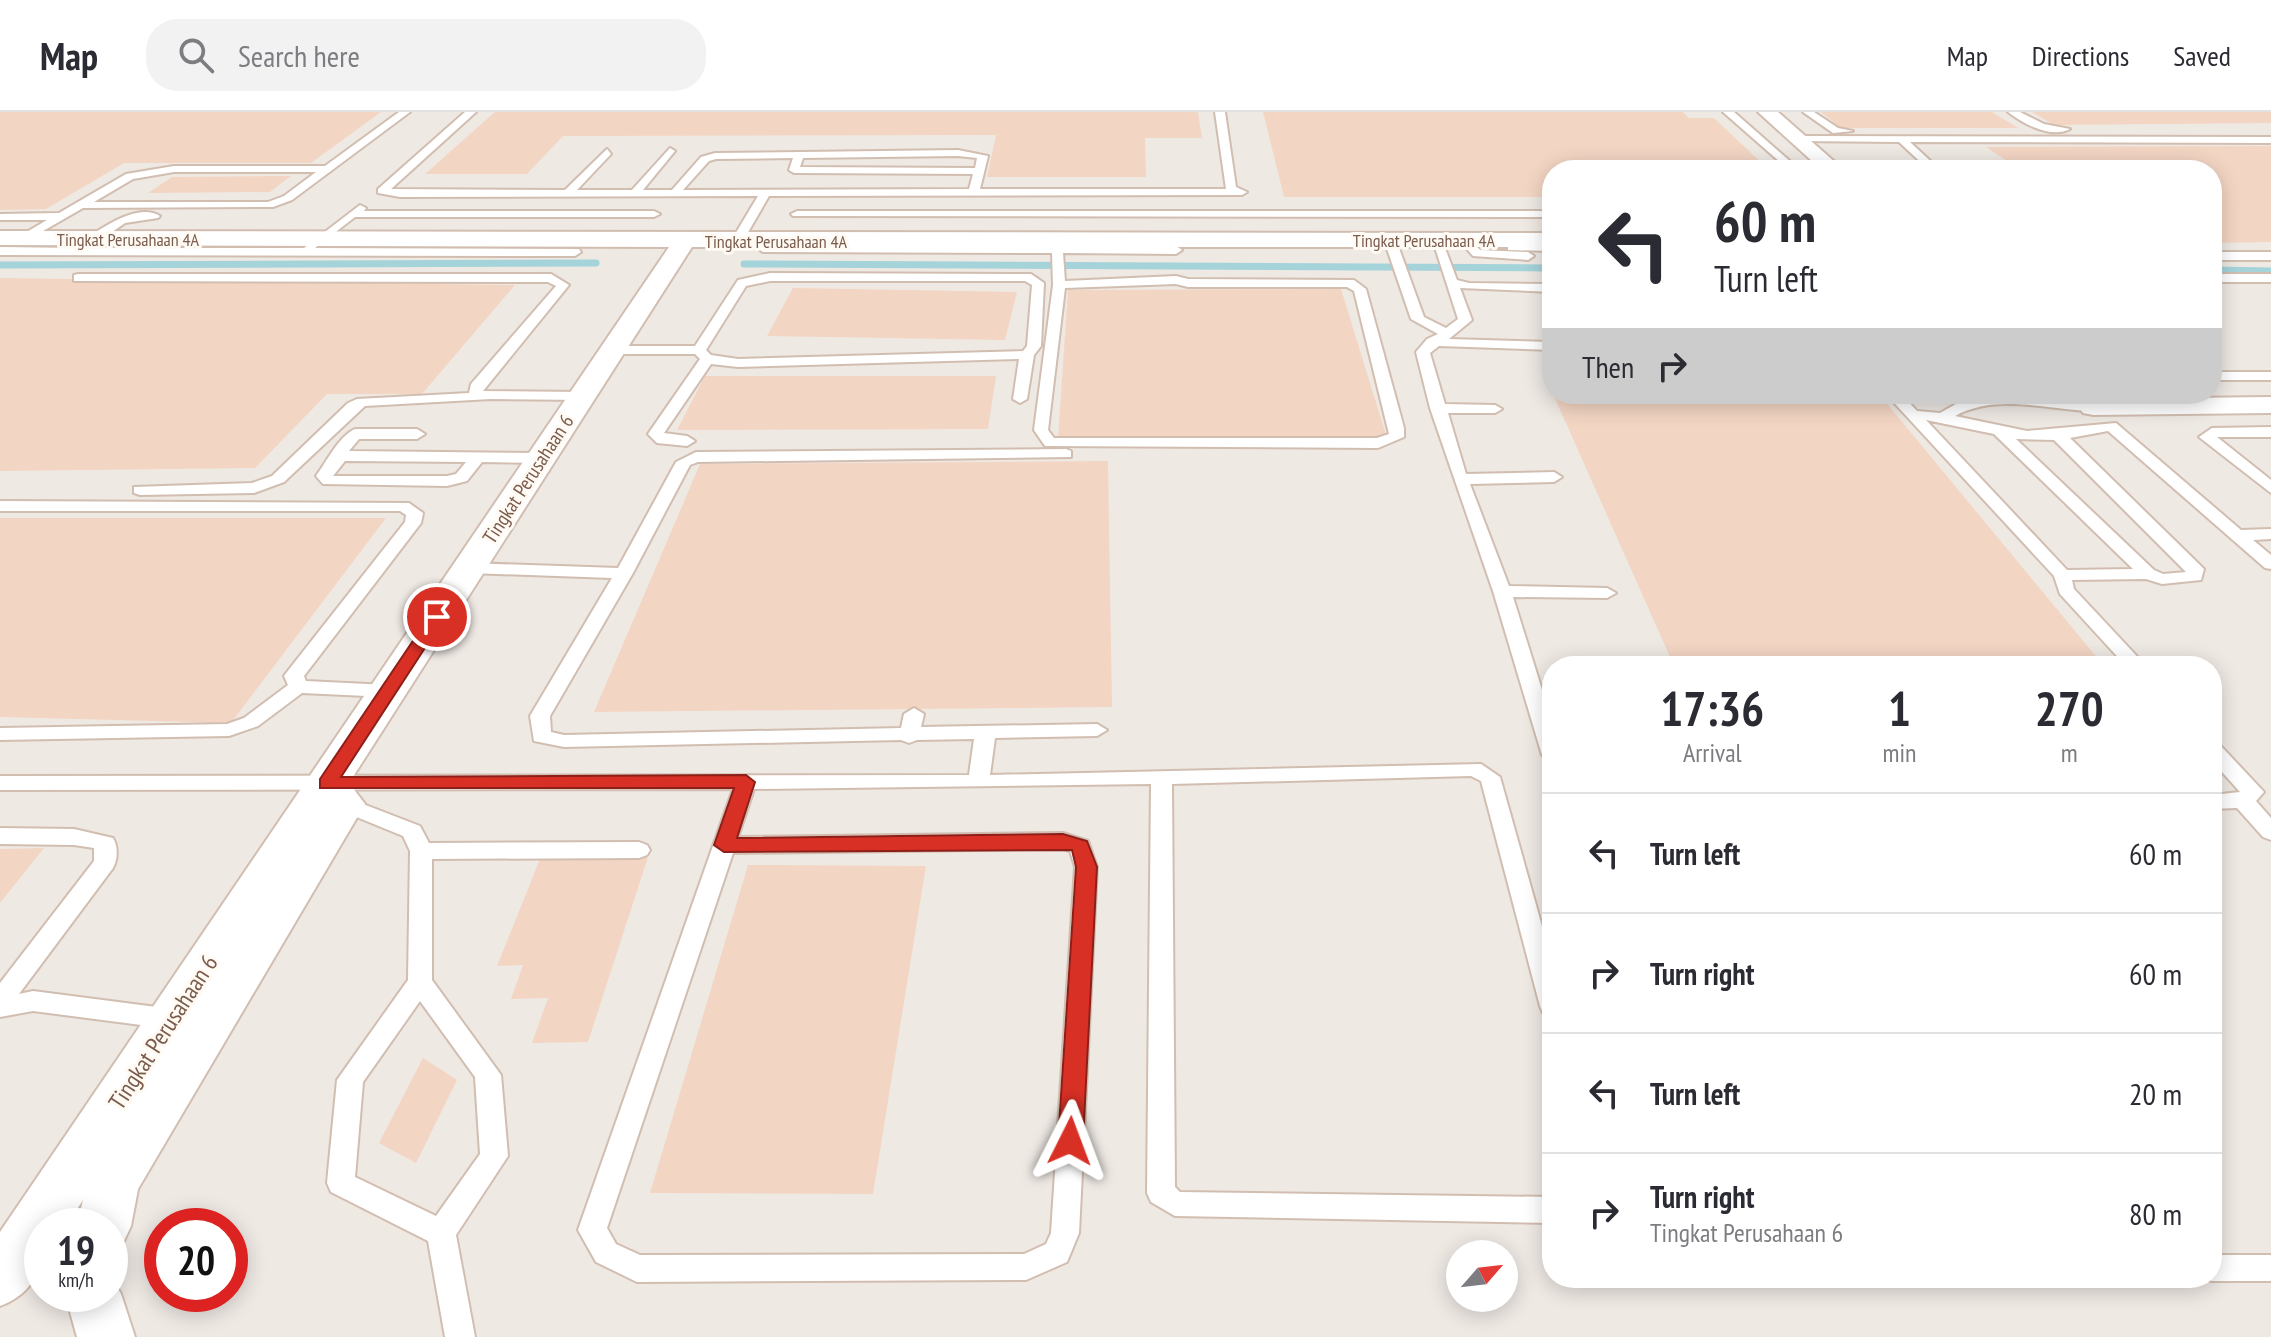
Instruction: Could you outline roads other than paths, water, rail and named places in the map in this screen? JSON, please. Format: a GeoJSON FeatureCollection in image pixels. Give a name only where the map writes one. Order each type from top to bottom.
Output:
{"type":"FeatureCollection","features":[{"type":"Feature","properties":{"kind":"street"},"geometry":{"type":"LineString","coordinates":[[1767,112],[1823,160]]}},
{"type":"Feature","properties":{"kind":"street","name":"Tingkat Perusahaan 4A"},"geometry":{"type":"LineString","coordinates":[[0,238],[85,245],[482,246],[544,240],[685,240],[1008,246],[1057,250],[1438,248],[1467,243],[1542,240]]}},
{"type":"Feature","properties":{"kind":"street"},"geometry":{"type":"LineString","coordinates":[[544,240],[614,246],[635,254],[648,263],[652,274],[649,294]]}},
{"type":"Feature","properties":{"kind":"street","name":"Tingkat Perusahaan 6"},"geometry":{"type":"LineString","coordinates":[[109,1205],[336,794],[388,691],[685,240]]}},
{"type":"Feature","properties":{"kind":"street","name":"Tingkat Perusahaan 6"},"geometry":{"type":"LineString","coordinates":[[649,294],[695,263],[726,251],[809,244]]}},
{"type":"Feature","properties":{"kind":"street"},"geometry":{"type":"LineString","coordinates":[[2097,409],[2271,405]]}},
{"type":"Feature","properties":{"kind":"street","name":"Tingkat Perusahaan 6"},"geometry":{"type":"LineString","coordinates":[[0,1280],[172,1019],[336,794]]}},
{"type":"Feature","properties":{"kind":"street"},"geometry":{"type":"LineString","coordinates":[[98,1312],[106,1337]]}},
{"type":"Feature","properties":{"kind":"lane"},"geometry":{"type":"LineString","coordinates":[[83,205],[269,205],[288,198],[405,112]]}},
{"type":"Feature","properties":{"kind":"lane"},"geometry":{"type":"LineString","coordinates":[[311,245],[382,191],[471,112]]}},
{"type":"Feature","properties":{"kind":"lane"},"geometry":{"type":"LineString","coordinates":[[382,191],[400,194],[1242,192],[1231,189],[1220,112]]}},
{"type":"Feature","properties":{"kind":"lane"},"geometry":{"type":"LineString","coordinates":[[1728,112],[1783,160]]}},
{"type":"Feature","properties":{"kind":"lane"},"geometry":{"type":"LineString","coordinates":[[1808,112],[1836,131],[2027,129],[2002,112]]}},
{"type":"Feature","properties":{"kind":"lane"},"geometry":{"type":"LineString","coordinates":[[2013,112],[2032,123],[2055,129],[2271,129]]}},
{"type":"Feature","properties":{"kind":"lane"},"geometry":{"type":"LineString","coordinates":[[1792,133],[1826,126]]}},
{"type":"Feature","properties":{"kind":"lane"},"geometry":{"type":"LineString","coordinates":[[1792,133],[1901,139],[2271,140]]}},
{"type":"Feature","properties":{"kind":"lane"},"geometry":{"type":"LineString","coordinates":[[1901,139],[1924,160]]}},
{"type":"Feature","properties":{"kind":"lane"},"geometry":{"type":"LineString","coordinates":[[636,192],[670,151]]}},
{"type":"Feature","properties":{"kind":"lane"},"geometry":{"type":"LineString","coordinates":[[569,192],[607,152]]}},
{"type":"Feature","properties":{"kind":"lane"},"geometry":{"type":"LineString","coordinates":[[871,192],[886,153]]}},
{"type":"Feature","properties":{"kind":"lane"},"geometry":{"type":"LineString","coordinates":[[675,193],[705,159],[715,156],[976,153],[983,156],[974,193]]}},
{"type":"Feature","properties":{"kind":"lane"},"geometry":{"type":"LineString","coordinates":[[799,154],[794,170],[979,171]]}},
{"type":"Feature","properties":{"kind":"lane"},"geometry":{"type":"LineString","coordinates":[[24,238],[130,176],[154,172],[329,169]]}},
{"type":"Feature","properties":{"kind":"lane"},"geometry":{"type":"LineString","coordinates":[[534,214],[555,193]]}},
{"type":"Feature","properties":{"kind":"lane"},"geometry":{"type":"LineString","coordinates":[[737,241],[765,193]]}},
{"type":"Feature","properties":{"kind":"lane"},"geometry":{"type":"LineString","coordinates":[[351,214],[654,214]]}},
{"type":"Feature","properties":{"kind":"lane"},"geometry":{"type":"LineString","coordinates":[[797,214],[1542,214]]}},
{"type":"Feature","properties":{"kind":"lane"},"geometry":{"type":"LineString","coordinates":[[0,217],[63,216]]}},
{"type":"Feature","properties":{"kind":"lane"},"geometry":{"type":"LineString","coordinates":[[0,251],[85,245],[122,220],[136,216],[279,217]]}},
{"type":"Feature","properties":{"kind":"lane"},"geometry":{"type":"LineString","coordinates":[[1467,243],[1542,247]]}},
{"type":"Feature","properties":{"kind":"lane"},"geometry":{"type":"LineString","coordinates":[[1467,243],[1495,256],[1542,256]]}},
{"type":"Feature","properties":{"kind":"lane"},"geometry":{"type":"LineString","coordinates":[[763,248],[809,244]]}},
{"type":"Feature","properties":{"kind":"lane"},"geometry":{"type":"LineString","coordinates":[[482,246],[575,252]]}},
{"type":"Feature","properties":{"kind":"lane"},"geometry":{"type":"LineString","coordinates":[[1394,248],[1418,319],[1438,338],[1542,345]]}},
{"type":"Feature","properties":{"kind":"lane"},"geometry":{"type":"LineString","coordinates":[[1438,248],[1465,320],[1423,352],[1437,408],[1502,591],[1542,722]]}},
{"type":"Feature","properties":{"kind":"lane"},"geometry":{"type":"LineString","coordinates":[[2222,248],[2271,248]]}},
{"type":"Feature","properties":{"kind":"lane"},"geometry":{"type":"LineString","coordinates":[[1057,250],[1059,279],[1041,430],[1050,443],[1378,443],[1396,437],[1397,428],[1360,289],[1350,283],[1188,283],[1176,277],[1102,286],[1059,279]]}},
{"type":"Feature","properties":{"kind":"lane"},"geometry":{"type":"LineString","coordinates":[[1176,250],[1176,277]]}},
{"type":"Feature","properties":{"kind":"lane"},"geometry":{"type":"LineString","coordinates":[[2222,256],[2271,256]]}},
{"type":"Feature","properties":{"kind":"lane"},"geometry":{"type":"LineString","coordinates":[[687,441],[662,440],[656,434],[742,283],[770,277],[1027,277],[1038,283],[1034,346],[1027,355],[1020,399]]}},
{"type":"Feature","properties":{"kind":"lane"},"geometry":{"type":"LineString","coordinates":[[78,278],[561,280],[563,285],[476,387],[476,395],[485,397]]}},
{"type":"Feature","properties":{"kind":"lane"},"geometry":{"type":"LineString","coordinates":[[2222,278],[2271,278]]}},
{"type":"Feature","properties":{"kind":"lane"},"geometry":{"type":"LineString","coordinates":[[1450,279],[1469,287],[1542,288]]}},
{"type":"Feature","properties":{"kind":"lane"},"geometry":{"type":"LineString","coordinates":[[613,350],[703,355],[738,363],[1027,355]]}},
{"type":"Feature","properties":{"kind":"lane"},"geometry":{"type":"LineString","coordinates":[[2222,376],[2271,376]]}},
{"type":"Feature","properties":{"kind":"lane"},"geometry":{"type":"LineString","coordinates":[[140,490],[254,488],[278,479],[353,406],[362,402],[583,396]]}},
{"type":"Feature","properties":{"kind":"lane"},"geometry":{"type":"LineString","coordinates":[[1903,404],[2062,575],[2066,590],[2127,656]]}},
{"type":"Feature","properties":{"kind":"lane"},"geometry":{"type":"LineString","coordinates":[[1945,416],[1958,406],[1972,404]]}},
{"type":"Feature","properties":{"kind":"lane"},"geometry":{"type":"LineString","coordinates":[[2060,404],[2097,409],[2271,564]]}},
{"type":"Feature","properties":{"kind":"lane"},"geometry":{"type":"LineString","coordinates":[[1958,406],[1983,426]]}},
{"type":"Feature","properties":{"kind":"lane"},"geometry":{"type":"LineString","coordinates":[[1437,408],[1495,409]]}},
{"type":"Feature","properties":{"kind":"lane"},"geometry":{"type":"LineString","coordinates":[[1913,415],[1945,416],[2000,432],[2058,435],[2097,409]]}},
{"type":"Feature","properties":{"kind":"lane"},"geometry":{"type":"LineString","coordinates":[[2000,432],[2148,574]]}},
{"type":"Feature","properties":{"kind":"lane"},"geometry":{"type":"LineString","coordinates":[[2271,432],[2212,433],[2207,437],[2271,488]]}},
{"type":"Feature","properties":{"kind":"lane"},"geometry":{"type":"LineString","coordinates":[[417,434],[355,434],[324,476],[329,481],[447,481],[461,478],[478,457]]}},
{"type":"Feature","properties":{"kind":"lane"},"geometry":{"type":"LineString","coordinates":[[2058,435],[2195,569],[2195,576],[2162,579],[2148,574],[2062,575]]}},
{"type":"Feature","properties":{"kind":"lane"},"geometry":{"type":"LineString","coordinates":[[1097,730],[909,737],[564,741],[541,736],[540,716],[624,573],[684,462],[696,457],[1117,454]]}},
{"type":"Feature","properties":{"kind":"lane"},"geometry":{"type":"LineString","coordinates":[[341,456],[542,458]]}},
{"type":"Feature","properties":{"kind":"lane"},"geometry":{"type":"LineString","coordinates":[[1460,479],[1554,477]]}},
{"type":"Feature","properties":{"kind":"lane"},"geometry":{"type":"LineString","coordinates":[[0,506],[403,506],[415,513],[413,523],[294,676],[298,687]]}},
{"type":"Feature","properties":{"kind":"lane"},"geometry":{"type":"LineString","coordinates":[[2239,535],[2271,534]]}},
{"type":"Feature","properties":{"kind":"lane"},"geometry":{"type":"LineString","coordinates":[[469,568],[624,573]]}},
{"type":"Feature","properties":{"kind":"lane"},"geometry":{"type":"LineString","coordinates":[[1502,591],[1607,593]]}},
{"type":"Feature","properties":{"kind":"lane"},"geometry":{"type":"LineString","coordinates":[[0,734],[229,730],[251,722],[298,687],[388,691]]}},
{"type":"Feature","properties":{"kind":"lane"},"geometry":{"type":"LineString","coordinates":[[909,737],[914,714]]}},
{"type":"Feature","properties":{"kind":"lane"},"geometry":{"type":"LineString","coordinates":[[979,782],[985,734]]}},
{"type":"Feature","properties":{"kind":"lane"},"geometry":{"type":"LineString","coordinates":[[2222,759],[2253,792],[2243,801],[2222,802]]}},
{"type":"Feature","properties":{"kind":"lane"},"geometry":{"type":"LineString","coordinates":[[0,783],[336,794],[746,782],[979,782],[1474,769],[1490,777],[1542,969]]}},
{"type":"Feature","properties":{"kind":"lane"},"geometry":{"type":"LineString","coordinates":[[1162,777],[1161,1193],[1175,1204],[1542,1210]]}},
{"type":"Feature","properties":{"kind":"lane"},"geometry":{"type":"LineString","coordinates":[[724,845],[1063,841],[1080,846],[1086,867],[1065,1233],[1057,1253],[1026,1267],[637,1269],[606,1253],[592,1230],[724,845],[746,782]]}},
{"type":"Feature","properties":{"kind":"lane"},"geometry":{"type":"LineString","coordinates":[[336,794],[412,831],[421,851],[420,982],[350,1080],[341,1183],[441,1233]]}},
{"type":"Feature","properties":{"kind":"lane"},"geometry":{"type":"LineString","coordinates":[[2243,801],[2271,832]]}},
{"type":"Feature","properties":{"kind":"lane"},"geometry":{"type":"LineString","coordinates":[[0,836],[74,837],[105,843],[105,862],[0,1004]]}},
{"type":"Feature","properties":{"kind":"lane"},"geometry":{"type":"LineString","coordinates":[[421,851],[639,850]]}},
{"type":"Feature","properties":{"kind":"lane"},"geometry":{"type":"LineString","coordinates":[[420,982],[488,1075],[494,1156],[441,1233],[460,1337]]}},
{"type":"Feature","properties":{"kind":"lane"},"geometry":{"type":"LineString","coordinates":[[0,1004],[33,1001],[172,1019]]}},
{"type":"Feature","properties":{"kind":"lane"},"geometry":{"type":"LineString","coordinates":[[2222,1268],[2271,1268]]}},
{"type":"Feature","properties":{"kind":"waterway"},"geometry":{"type":"LineString","coordinates":[[0,265],[596,263]]}},
{"type":"Feature","properties":{"kind":"waterway"},"geometry":{"type":"LineString","coordinates":[[744,264],[1542,268]]}},
{"type":"Feature","properties":{"kind":"waterway"},"geometry":{"type":"LineString","coordinates":[[2222,270],[2271,271]]}}]}
